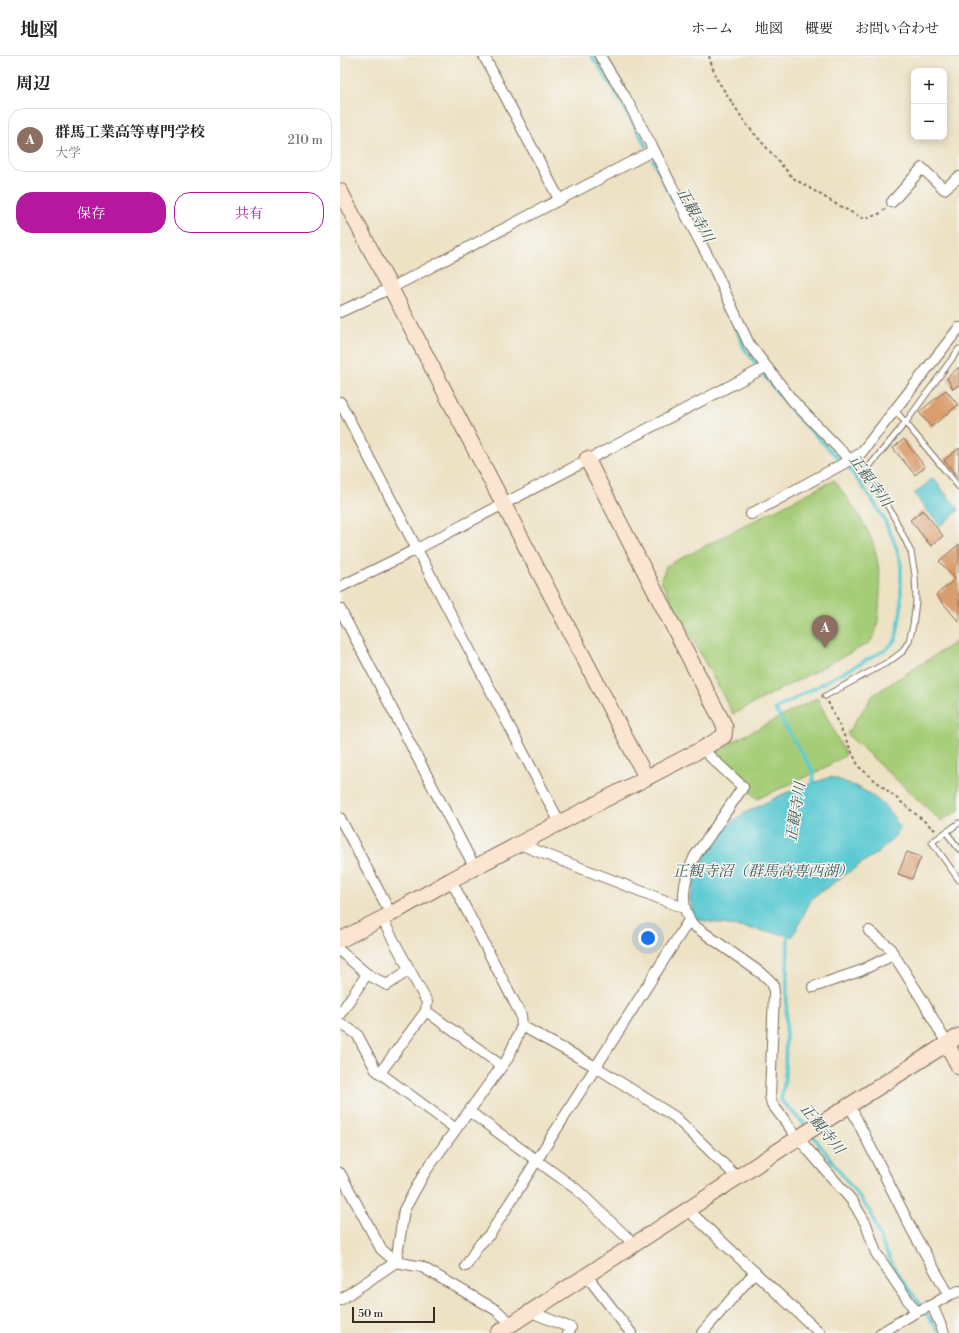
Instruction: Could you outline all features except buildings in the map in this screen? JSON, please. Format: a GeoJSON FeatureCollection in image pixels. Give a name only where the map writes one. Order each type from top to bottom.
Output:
{"type":"FeatureCollection","features":[{"type":"Feature","properties":{"kind":"street"},"geometry":{"type":"LineString","coordinates":[[484,56],[559,199]]}},
{"type":"Feature","properties":{"kind":"street"},"geometry":{"type":"LineString","coordinates":[[600,56],[624,94],[654,150],[713,266],[749,344],[794,401],[850,460]]}},
{"type":"Feature","properties":{"kind":"street"},"geometry":{"type":"LineString","coordinates":[[340,312],[391,288],[654,150]]}},
{"type":"Feature","properties":{"kind":"street"},"geometry":{"type":"LineString","coordinates":[[892,202],[922,168],[944,190],[959,177]]}},
{"type":"Feature","properties":{"kind":"street"},"geometry":{"type":"LineString","coordinates":[[340,191],[646,778]]}},
{"type":"Feature","properties":{"kind":"street"},"geometry":{"type":"LineString","coordinates":[[751,514],[861,453],[959,328]]}},
{"type":"Feature","properties":{"kind":"street"},"geometry":{"type":"LineString","coordinates":[[340,587],[417,549],[766,367]]}},
{"type":"Feature","properties":{"kind":"street"},"geometry":{"type":"LineString","coordinates":[[340,402],[560,823]]}},
{"type":"Feature","properties":{"kind":"street"},"geometry":{"type":"LineString","coordinates":[[340,940],[724,736],[725,727],[587,459]]}},
{"type":"Feature","properties":{"kind":"street"},"geometry":{"type":"LineString","coordinates":[[340,609],[475,868]]}},
{"type":"Feature","properties":{"kind":"street"},"geometry":{"type":"LineString","coordinates":[[702,749],[743,787],[694,858],[683,897],[684,908],[689,920],[694,925],[765,976],[773,984],[774,993],[770,1096],[772,1104],[798,1138],[853,1202],[866,1224],[876,1254],[916,1312]]}},
{"type":"Feature","properties":{"kind":"street"},"geometry":{"type":"LineString","coordinates":[[340,818],[387,916],[410,970],[427,1002],[426,1011],[380,1073]]}},
{"type":"Feature","properties":{"kind":"street"},"geometry":{"type":"LineString","coordinates":[[519,844],[684,908]]}},
{"type":"Feature","properties":{"kind":"street"},"geometry":{"type":"LineString","coordinates":[[340,1300],[396,1262],[404,1210],[425,1172],[508,1058],[522,1026],[521,1015],[451,880]]}},
{"type":"Feature","properties":{"kind":"street"},"geometry":{"type":"LineString","coordinates":[[466,1266],[478,1246],[490,1234],[689,920]]}},
{"type":"Feature","properties":{"kind":"street"},"geometry":{"type":"LineString","coordinates":[[869,931],[889,947],[923,1001],[953,1040],[959,1067]]}},
{"type":"Feature","properties":{"kind":"street"},"geometry":{"type":"LineString","coordinates":[[340,951],[367,974],[387,985],[410,970]]}},
{"type":"Feature","properties":{"kind":"street"},"geometry":{"type":"LineString","coordinates":[[813,987],[860,971],[893,955]]}},
{"type":"Feature","properties":{"kind":"street"},"geometry":{"type":"LineString","coordinates":[[340,1014],[367,974]]}},
{"type":"Feature","properties":{"kind":"street"},"geometry":{"type":"LineString","coordinates":[[426,1011],[502,1066]]}},
{"type":"Feature","properties":{"kind":"street"},"geometry":{"type":"LineString","coordinates":[[340,1023],[357,1034],[376,1070],[456,1129]]}},
{"type":"Feature","properties":{"kind":"street"},"geometry":{"type":"LineString","coordinates":[[522,1026],[596,1067],[675,1117],[738,1178]]}},
{"type":"Feature","properties":{"kind":"street"},"geometry":{"type":"LineString","coordinates":[[498,1333],[798,1138],[953,1040]]}},
{"type":"Feature","properties":{"kind":"street"},"geometry":{"type":"LineString","coordinates":[[850,1106],[913,1232],[949,1295]]}},
{"type":"Feature","properties":{"kind":"street"},"geometry":{"type":"LineString","coordinates":[[470,1112],[576,1190],[635,1245]]}},
{"type":"Feature","properties":{"kind":"street"},"geometry":{"type":"LineString","coordinates":[[340,1173],[344,1192],[381,1249],[396,1262],[422,1267],[496,1310],[512,1324]]}},
{"type":"Feature","properties":{"kind":"street"},"geometry":{"type":"LineString","coordinates":[[688,1210],[820,1333]]}},
{"type":"Feature","properties":{"kind":"street"},"geometry":{"type":"LineString","coordinates":[[702,1333],[755,1272]]}},
{"type":"Feature","properties":{"kind":"street"},"geometry":{"type":"LineString","coordinates":[[587,1276],[631,1333]]}},
{"type":"Feature","properties":{"kind":"street"},"geometry":{"type":"LineString","coordinates":[[881,1333],[916,1312],[959,1291]]}},
{"type":"Feature","properties":{"kind":"street"},"geometry":{"type":"LineString","coordinates":[[932,1305],[944,1333]]}},
{"type":"Feature","properties":{"kind":"street"},"geometry":{"type":"LineString","coordinates":[[531,1312],[571,1328],[568,1333]]}},
{"type":"Feature","properties":{"kind":"lane"},"geometry":{"type":"LineString","coordinates":[[825,696],[890,661],[902,652],[909,641],[916,602],[915,575],[911,552],[894,517],[867,469],[906,422],[959,349]]}},
{"type":"Feature","properties":{"kind":"lane"},"geometry":{"type":"LineString","coordinates":[[895,410],[959,488]]}},
{"type":"Feature","properties":{"kind":"lane"},"geometry":{"type":"LineString","coordinates":[[959,823],[932,842],[959,880]]}},
{"type":"Feature","properties":{"kind":"lane"},"geometry":{"type":"LineString","coordinates":[[946,832],[959,849]]}},
{"type":"Feature","properties":{"kind":"path"},"geometry":{"type":"LineString","coordinates":[[709,56],[716,78],[746,124],[793,178],[862,218],[868,218],[879,214],[892,202]]}},
{"type":"Feature","properties":{"kind":"path"},"geometry":{"type":"LineString","coordinates":[[825,696],[860,767],[941,836]]}},
{"type":"Feature","properties":{"kind":"green space"},"geometry":{"type":"Polygon","coordinates":[[[834,480],[862,521],[871,539],[876,555],[880,578],[880,593],[876,631],[869,643],[733,714],[661,581],[666,566],[834,480]]]}},
{"type":"Feature","properties":{"kind":"green space"},"geometry":{"type":"Polygon","coordinates":[[[959,640],[959,810],[941,821],[847,734],[873,695],[959,640]]]}},
{"type":"Feature","properties":{"kind":"green space"},"geometry":{"type":"Polygon","coordinates":[[[817,698],[846,755],[819,771],[757,799],[712,754],[736,740],[817,698]]]}},
{"type":"Feature","properties":{"kind":"water"},"geometry":{"type":"Polygon","coordinates":[[[933,478],[959,510],[940,526],[914,494],[933,478]]]}},
{"type":"Feature","properties":{"kind":"water","name":"正観寺沼（群馬高専西湖）"},"geometry":{"type":"Polygon","coordinates":[[[830,777],[861,789],[888,809],[900,828],[895,836],[878,852],[812,898],[793,936],[694,919],[690,898],[697,875],[707,853],[719,835],[733,821],[743,814],[783,794],[830,777]]]}},
{"type":"Feature","properties":{"kind":"waterway","name":"正観寺川"},"geometry":{"type":"LineString","coordinates":[[592,56],[616,93],[646,146]]}},
{"type":"Feature","properties":{"kind":"waterway","name":"正観寺川"},"geometry":{"type":"LineString","coordinates":[[653,160],[682,218]]}},
{"type":"Feature","properties":{"kind":"waterway","name":"正観寺川"},"geometry":{"type":"LineString","coordinates":[[733,320],[744,348],[758,366]]}},
{"type":"Feature","properties":{"kind":"waterway","name":"正観寺川"},"geometry":{"type":"LineString","coordinates":[[763,374],[795,415],[851,471],[871,498],[884,519],[894,541],[901,564],[901,609],[896,639],[887,649],[775,709],[814,773],[812,787]]}},
{"type":"Feature","properties":{"kind":"waterway","name":"正観寺川"},"geometry":{"type":"LineString","coordinates":[[788,931],[785,1078],[781,1100],[808,1128]]}},
{"type":"Feature","properties":{"kind":"waterway","name":"正観寺川"},"geometry":{"type":"LineString","coordinates":[[811,1133],[871,1213],[882,1243],[896,1271],[938,1330]]}},
{"type":"Feature","properties":{"kind":"place","name":"群馬工業高等専門学校"},"geometry":{"type":"Point","coordinates":[825,648]}}]}
